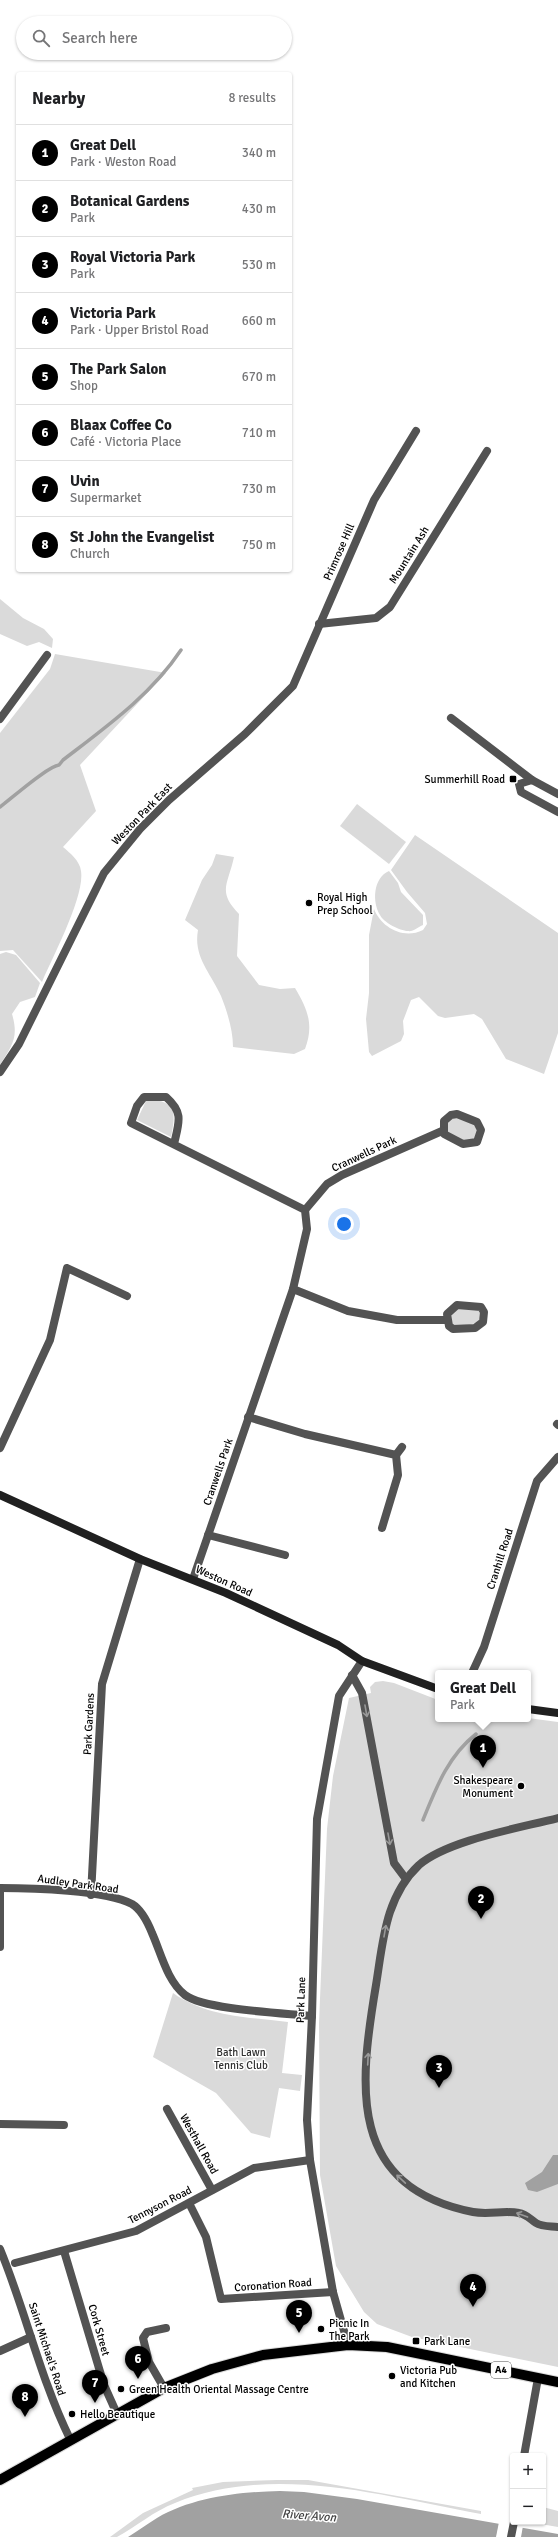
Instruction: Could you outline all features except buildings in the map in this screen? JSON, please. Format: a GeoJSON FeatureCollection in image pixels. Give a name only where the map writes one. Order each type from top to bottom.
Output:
{"type":"FeatureCollection","features":[{"type":"Feature","properties":{"kind":"main road","name":"A4"},"geometry":{"type":"LineString","coordinates":[[0,2480],[70,2439],[164,2388],[212,2369],[256,2357],[348,2345],[387,2347],[416,2351],[558,2382]]}},
{"type":"Feature","properties":{"kind":"street","name":"Primrose Hill"},"geometry":{"type":"LineString","coordinates":[[293,686],[374,500],[416,431]]}},
{"type":"Feature","properties":{"kind":"street","name":"Mountain Ash"},"geometry":{"type":"LineString","coordinates":[[319,624],[376,618],[390,607],[488,451]]}},
{"type":"Feature","properties":{"kind":"street"},"geometry":{"type":"LineString","coordinates":[[0,719],[47,655]]}},
{"type":"Feature","properties":{"kind":"street","name":"Weston Park East"},"geometry":{"type":"LineString","coordinates":[[0,1072],[19,1044],[104,873],[120,852],[169,800],[245,734],[293,686]]}},
{"type":"Feature","properties":{"kind":"street"},"geometry":{"type":"LineString","coordinates":[[451,718],[532,780],[558,794]]}},
{"type":"Feature","properties":{"kind":"street"},"geometry":{"type":"LineString","coordinates":[[532,780],[520,784],[521,792],[558,812]]}},
{"type":"Feature","properties":{"kind":"street"},"geometry":{"type":"LineString","coordinates":[[174,1144],[179,1118],[176,1106],[166,1097],[144,1097],[137,1106],[131,1123],[305,1210]]}},
{"type":"Feature","properties":{"kind":"street"},"geometry":{"type":"LineString","coordinates":[[457,1114],[477,1122],[481,1130],[477,1142],[470,1144],[447,1137],[442,1131],[447,1117],[457,1114]]}},
{"type":"Feature","properties":{"kind":"street","name":"Cranwells Park"},"geometry":{"type":"LineString","coordinates":[[193,1579],[293,1289],[307,1229],[305,1210],[328,1184],[342,1175],[442,1131]]}},
{"type":"Feature","properties":{"kind":"street"},"geometry":{"type":"LineString","coordinates":[[0,1448],[50,1340],[67,1268],[127,1296]]}},
{"type":"Feature","properties":{"kind":"street"},"geometry":{"type":"LineString","coordinates":[[293,1289],[348,1311],[397,1320],[447,1320]]}},
{"type":"Feature","properties":{"kind":"street"},"geometry":{"type":"LineString","coordinates":[[457,1305],[476,1305],[481,1307],[484,1312],[483,1322],[475,1328],[453,1329],[447,1320],[450,1310],[457,1305]]}},
{"type":"Feature","properties":{"kind":"street"},"geometry":{"type":"LineString","coordinates":[[248,1417],[305,1434],[396,1456]]}},
{"type":"Feature","properties":{"kind":"street"},"geometry":{"type":"LineString","coordinates":[[382,1528],[398,1475],[396,1456],[402,1447]]}},
{"type":"Feature","properties":{"kind":"street","name":"Cranhill Road"},"geometry":{"type":"LineString","coordinates":[[473,1670],[484,1647],[538,1481],[558,1457]]}},
{"type":"Feature","properties":{"kind":"street","name":"Weston Road"},"geometry":{"type":"LineString","coordinates":[[0,1495],[140,1559],[193,1579],[338,1645],[362,1661],[435,1687]]}},
{"type":"Feature","properties":{"kind":"street"},"geometry":{"type":"LineString","coordinates":[[208,1535],[285,1555]]}},
{"type":"Feature","properties":{"kind":"street","name":"Park Gardens"},"geometry":{"type":"LineString","coordinates":[[91,1895],[102,1684],[140,1559]]}},
{"type":"Feature","properties":{"kind":"street","name":"Park Lane"},"geometry":{"type":"LineString","coordinates":[[348,2345],[333,2292],[310,2160],[307,2120],[312,2016],[317,1818],[339,1696],[362,1661]]}},
{"type":"Feature","properties":{"kind":"street"},"geometry":{"type":"LineString","coordinates":[[352,1675],[362,1693],[394,1863],[406,1879]]}},
{"type":"Feature","properties":{"kind":"street"},"geometry":{"type":"LineString","coordinates":[[531,1709],[558,1713]]}},
{"type":"Feature","properties":{"kind":"street"},"geometry":{"type":"LineString","coordinates":[[558,1818],[461,1844],[437,1854],[421,1864],[406,1879],[389,1911],[373,2002],[366,2106],[369,2126],[390,2168],[413,2190],[430,2199],[472,2212],[490,2215],[518,2213],[543,2226],[558,2227]]}},
{"type":"Feature","properties":{"kind":"street"},"geometry":{"type":"LineString","coordinates":[[0,1888],[0,1947]]}},
{"type":"Feature","properties":{"kind":"street","name":"Audley Park Road"},"geometry":{"type":"LineString","coordinates":[[0,1888],[45,1889],[91,1895],[132,1905],[145,1917],[170,1976],[185,1995],[202,2002],[222,2006],[312,2016]]}},
{"type":"Feature","properties":{"kind":"street","name":"Westhall Road"},"geometry":{"type":"LineString","coordinates":[[167,2109],[212,2190]]}},
{"type":"Feature","properties":{"kind":"street"},"geometry":{"type":"LineString","coordinates":[[0,2124],[64,2125]]}},
{"type":"Feature","properties":{"kind":"street","name":"Tennyson Road"},"geometry":{"type":"LineString","coordinates":[[15,2263],[136,2231],[254,2168],[310,2160]]}},
{"type":"Feature","properties":{"kind":"street","name":"Coronation Road"},"geometry":{"type":"LineString","coordinates":[[189,2203],[206,2237],[221,2299],[333,2292]]}},
{"type":"Feature","properties":{"kind":"street","name":"Saint Michael's Road"},"geometry":{"type":"LineString","coordinates":[[0,2249],[53,2404],[70,2439]]}},
{"type":"Feature","properties":{"kind":"street","name":"Cork Street"},"geometry":{"type":"LineString","coordinates":[[64,2251],[104,2385],[117,2414]]}},
{"type":"Feature","properties":{"kind":"street"},"geometry":{"type":"LineString","coordinates":[[164,2388],[148,2362],[143,2338],[147,2332],[166,2328]]}},
{"type":"Feature","properties":{"kind":"street"},"geometry":{"type":"LineString","coordinates":[[0,2351],[31,2337]]}},
{"type":"Feature","properties":{"kind":"street"},"geometry":{"type":"LineString","coordinates":[[525,2453],[538,2378]]}},
{"type":"Feature","properties":{"kind":"street"},"geometry":{"type":"LineString","coordinates":[[511,2537],[513,2525]]}},
{"type":"Feature","properties":{"kind":"green space"},"geometry":{"type":"Polygon","coordinates":[[[0,599],[23,618],[44,629],[53,639],[52,648],[39,642],[27,646],[0,634],[0,599]]]}},
{"type":"Feature","properties":{"kind":"green space"},"geometry":{"type":"Polygon","coordinates":[[[55,654],[166,673],[80,765],[96,811],[63,847],[79,864],[81,871],[81,882],[67,926],[42,982],[13,950],[0,951],[0,733],[50,669],[55,654]]]}},
{"type":"Feature","properties":{"kind":"green space"},"geometry":{"type":"Polygon","coordinates":[[[357,804],[406,842],[389,864],[340,826],[357,804]]]}},
{"type":"Feature","properties":{"kind":"green space"},"geometry":{"type":"Polygon","coordinates":[[[415,835],[558,933],[558,1033],[544,1074],[506,1059],[482,1019],[474,1014],[445,1018],[438,1016],[419,997],[411,1000],[403,1021],[404,1034],[401,1041],[372,1056],[369,1052],[366,1019],[369,993],[369,935],[374,909],[377,915],[387,926],[401,932],[415,933],[423,930],[427,924],[425,913],[391,870],[415,835]]]}},
{"type":"Feature","properties":{"kind":"green space"},"geometry":{"type":"Polygon","coordinates":[[[216,854],[234,857],[227,881],[226,893],[232,906],[239,914],[237,956],[259,985],[280,989],[295,988],[303,1003],[309,1025],[308,1040],[305,1049],[294,1054],[233,1047],[231,1027],[221,996],[200,957],[197,940],[198,930],[185,920],[202,880],[212,865],[216,854]]]}},
{"type":"Feature","properties":{"kind":"green space"},"geometry":{"type":"Polygon","coordinates":[[[389,871],[398,883],[401,892],[423,915],[423,925],[414,930],[405,931],[392,926],[382,918],[377,910],[375,897],[377,885],[384,874],[389,871]]]}},
{"type":"Feature","properties":{"kind":"green space"},"geometry":{"type":"Polygon","coordinates":[[[6,952],[16,955],[40,983],[35,997],[20,1002],[12,1014],[15,1029],[13,1041],[0,1065],[0,954],[6,952]]]}},
{"type":"Feature","properties":{"kind":"green space"},"geometry":{"type":"Polygon","coordinates":[[[146,1101],[161,1101],[171,1107],[174,1117],[171,1137],[137,1120],[146,1101]]]}},
{"type":"Feature","properties":{"kind":"green space"},"geometry":{"type":"Polygon","coordinates":[[[457,1117],[475,1125],[478,1131],[475,1139],[464,1141],[448,1134],[447,1124],[451,1119],[457,1117]]]}},
{"type":"Feature","properties":{"kind":"green space"},"geometry":{"type":"Polygon","coordinates":[[[475,1308],[482,1313],[478,1323],[454,1327],[449,1319],[454,1309],[475,1308]]]}},
{"type":"Feature","properties":{"kind":"green space"},"geometry":{"type":"Polygon","coordinates":[[[383,1681],[394,1683],[435,1699],[435,1722],[531,1722],[531,1718],[558,1722],[558,2367],[412,2337],[377,2324],[364,2312],[336,2266],[320,2175],[319,2023],[327,1829],[333,1776],[349,1698],[371,1693],[370,1687],[375,1682],[383,1681]]]}},
{"type":"Feature","properties":{"kind":"green space","name":"Bath Lawn Tennis Club"},"geometry":{"type":"Polygon","coordinates":[[[173,1993],[200,2007],[228,2015],[288,2022],[282,2073],[302,2075],[300,2091],[279,2088],[270,2138],[251,2133],[216,2093],[153,2057],[173,1993]]]}},
{"type":"Feature","properties":{"kind":"green space"},"geometry":{"type":"Polygon","coordinates":[[[308,2480],[481,2511],[481,2514],[367,2492],[328,2487],[289,2484],[250,2485],[212,2491],[175,2503],[160,2510],[117,2537],[110,2537],[143,2513],[193,2490],[192,2488],[223,2482],[308,2480]]]}},
{"type":"Feature","properties":{"kind":"green space"},"geometry":{"type":"Polygon","coordinates":[[[546,2508],[558,2511],[558,2527],[546,2525],[546,2508]]]}},
{"type":"Feature","properties":{"kind":"water"},"geometry":{"type":"Polygon","coordinates":[[[553,2155],[558,2155],[558,2184],[537,2192],[528,2190],[525,2183],[542,2172],[553,2155]]]}},
{"type":"Feature","properties":{"kind":"water","name":"River Avon"},"geometry":{"type":"Polygon","coordinates":[[[280,2491],[304,2492],[357,2499],[558,2534],[558,2537],[128,2537],[157,2518],[201,2500],[233,2494],[280,2491]]]}},
{"type":"Feature","properties":{"kind":"pier"},"geometry":{"type":"Polygon","coordinates":[[[499,2522],[523,2526],[521,2537],[496,2537],[499,2522]]]}},
{"type":"Feature","properties":{"kind":"waterway"},"geometry":{"type":"LineString","coordinates":[[0,807],[39,776],[59,765],[63,760],[127,710],[156,682],[181,650]]}},
{"type":"Feature","properties":{"kind":"waterway"},"geometry":{"type":"LineString","coordinates":[[423,1820],[450,1762],[466,1743],[476,1734]]}},
{"type":"Feature","properties":{"kind":"place","name":"Summerhill Road"},"geometry":{"type":"Point","coordinates":[513,779]}},
{"type":"Feature","properties":{"kind":"place","name":"Royal High Prep School"},"geometry":{"type":"Point","coordinates":[309,903]}},
{"type":"Feature","properties":{"kind":"place","name":"Great Dell"},"geometry":{"type":"Point","coordinates":[483,1768]}},
{"type":"Feature","properties":{"kind":"place","name":"Shakespeare Monument"},"geometry":{"type":"Point","coordinates":[521,1786]}},
{"type":"Feature","properties":{"kind":"place","name":"Botanical Gardens"},"geometry":{"type":"Point","coordinates":[481,1919]}},
{"type":"Feature","properties":{"kind":"place","name":"Royal Victoria Park"},"geometry":{"type":"Point","coordinates":[439,2088]}},
{"type":"Feature","properties":{"kind":"place","name":"Victoria Park"},"geometry":{"type":"Point","coordinates":[473,2307]}},
{"type":"Feature","properties":{"kind":"place","name":"Picnic In The Park"},"geometry":{"type":"Point","coordinates":[321,2329]}},
{"type":"Feature","properties":{"kind":"place","name":"The Park Salon"},"geometry":{"type":"Point","coordinates":[299,2333]}},
{"type":"Feature","properties":{"kind":"place","name":"Park Lane"},"geometry":{"type":"Point","coordinates":[416,2341]}},
{"type":"Feature","properties":{"kind":"place","name":"Victoria Pub and Kitchen"},"geometry":{"type":"Point","coordinates":[392,2376]}},
{"type":"Feature","properties":{"kind":"place","name":"Blaax Coffee Co"},"geometry":{"type":"Point","coordinates":[138,2379]}},
{"type":"Feature","properties":{"kind":"place","name":"Green Health Oriental Massage Centre"},"geometry":{"type":"Point","coordinates":[121,2389]}},
{"type":"Feature","properties":{"kind":"place","name":"Uvin"},"geometry":{"type":"Point","coordinates":[95,2403]}},
{"type":"Feature","properties":{"kind":"place","name":"Hello Beautique"},"geometry":{"type":"Point","coordinates":[72,2414]}},
{"type":"Feature","properties":{"kind":"place","name":"St John the Evangelist"},"geometry":{"type":"Point","coordinates":[25,2417]}}]}
